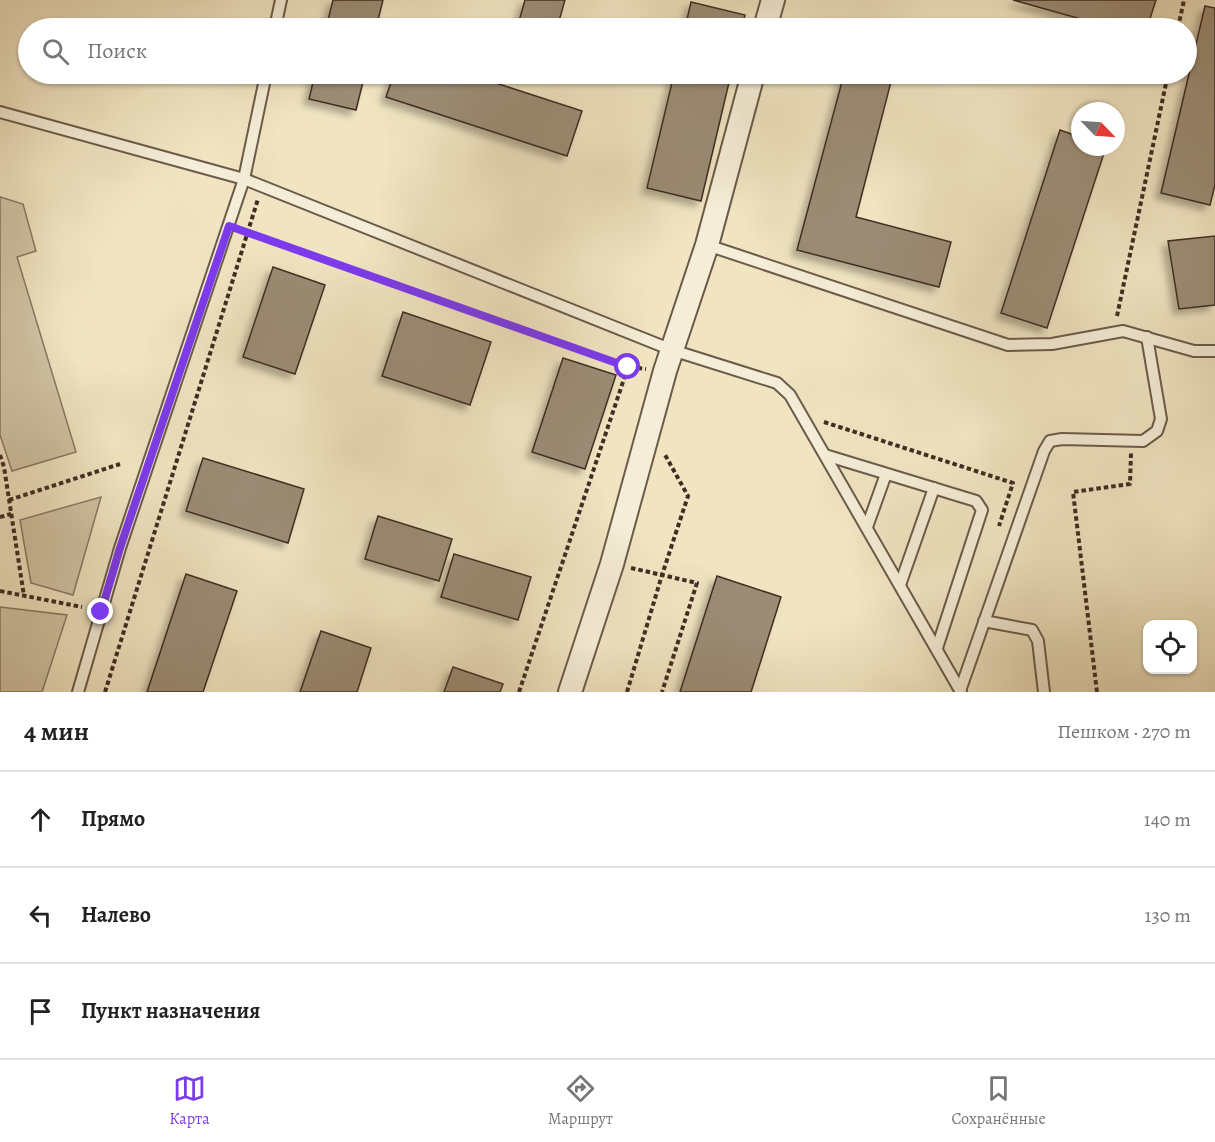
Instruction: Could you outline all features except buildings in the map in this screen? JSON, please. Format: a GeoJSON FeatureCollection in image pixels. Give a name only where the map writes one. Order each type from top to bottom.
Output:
{"type":"FeatureCollection","features":[{"type":"Feature","properties":{"kind":"street"},"geometry":{"type":"LineString","coordinates":[[768,18],[773,0]]}},
{"type":"Feature","properties":{"kind":"street"},"geometry":{"type":"LineString","coordinates":[[570,692],[612,564],[668,360],[707,244],[750,84]]}},
{"type":"Feature","properties":{"kind":"lane"},"geometry":{"type":"LineString","coordinates":[[277,18],[280,0]]}},
{"type":"Feature","properties":{"kind":"lane"},"geometry":{"type":"LineString","coordinates":[[78,692],[120,548],[244,179],[264,84]]}},
{"type":"Feature","properties":{"kind":"lane"},"geometry":{"type":"LineString","coordinates":[[0,112],[244,179],[668,360],[777,383],[790,395],[961,690]]}},
{"type":"Feature","properties":{"kind":"lane"},"geometry":{"type":"LineString","coordinates":[[707,244],[1008,345],[1052,344],[1123,331],[1194,351],[1215,351]]}},
{"type":"Feature","properties":{"kind":"lane"},"geometry":{"type":"LineString","coordinates":[[961,690],[1044,451],[1050,441],[1062,439],[1143,441],[1157,431],[1161,418],[1148,337]]}},
{"type":"Feature","properties":{"kind":"lane"},"geometry":{"type":"LineString","coordinates":[[825,456],[975,501],[982,510],[937,648]]}},
{"type":"Feature","properties":{"kind":"lane"},"geometry":{"type":"LineString","coordinates":[[867,527],[886,474]]}},
{"type":"Feature","properties":{"kind":"lane"},"geometry":{"type":"LineString","coordinates":[[900,585],[934,488]]}},
{"type":"Feature","properties":{"kind":"lane"},"geometry":{"type":"LineString","coordinates":[[984,621],[1032,630],[1038,641],[1044,692]]}},
{"type":"Feature","properties":{"kind":"path"},"geometry":{"type":"LineString","coordinates":[[1180,18],[1184,0]]}},
{"type":"Feature","properties":{"kind":"path"},"geometry":{"type":"LineString","coordinates":[[1113,333],[1166,84]]}},
{"type":"Feature","properties":{"kind":"path"},"geometry":{"type":"LineString","coordinates":[[105,692],[262,186]]}},
{"type":"Feature","properties":{"kind":"path"},"geometry":{"type":"LineString","coordinates":[[229,226],[628,367],[668,360]]}},
{"type":"Feature","properties":{"kind":"path"},"geometry":{"type":"LineString","coordinates":[[519,692],[628,367]]}},
{"type":"Feature","properties":{"kind":"path"},"geometry":{"type":"LineString","coordinates":[[1096,692],[1073,492],[1130,484],[1131,440]]}},
{"type":"Feature","properties":{"kind":"path"},"geometry":{"type":"LineString","coordinates":[[627,692],[688,496],[664,452]]}},
{"type":"Feature","properties":{"kind":"path"},"geometry":{"type":"LineString","coordinates":[[0,455],[4,467],[24,596]]}},
{"type":"Feature","properties":{"kind":"path"},"geometry":{"type":"LineString","coordinates":[[9,500],[120,464]]}},
{"type":"Feature","properties":{"kind":"path"},"geometry":{"type":"LineString","coordinates":[[0,517],[11,513]]}},
{"type":"Feature","properties":{"kind":"path"},"geometry":{"type":"LineString","coordinates":[[612,564],[697,583],[662,692]]}},
{"type":"Feature","properties":{"kind":"path"},"geometry":{"type":"LineString","coordinates":[[0,591],[82,607]]}},
{"type":"Feature","properties":{"kind":"shaded area"},"geometry":{"type":"Polygon","coordinates":[[[0,197],[23,204],[36,251],[17,257],[76,452],[12,471],[0,435],[0,197]]]}},
{"type":"Feature","properties":{"kind":"shaded area"},"geometry":{"type":"Polygon","coordinates":[[[101,497],[73,595],[31,583],[20,520],[101,497]]]}},
{"type":"Feature","properties":{"kind":"shaded area"},"geometry":{"type":"Polygon","coordinates":[[[0,607],[67,615],[42,692],[0,692],[0,607]]]}},
{"type":"Feature","properties":{"kind":"route"},"geometry":{"type":"LineString","coordinates":[[101,612],[120,548],[229,226],[628,367]]}}]}
